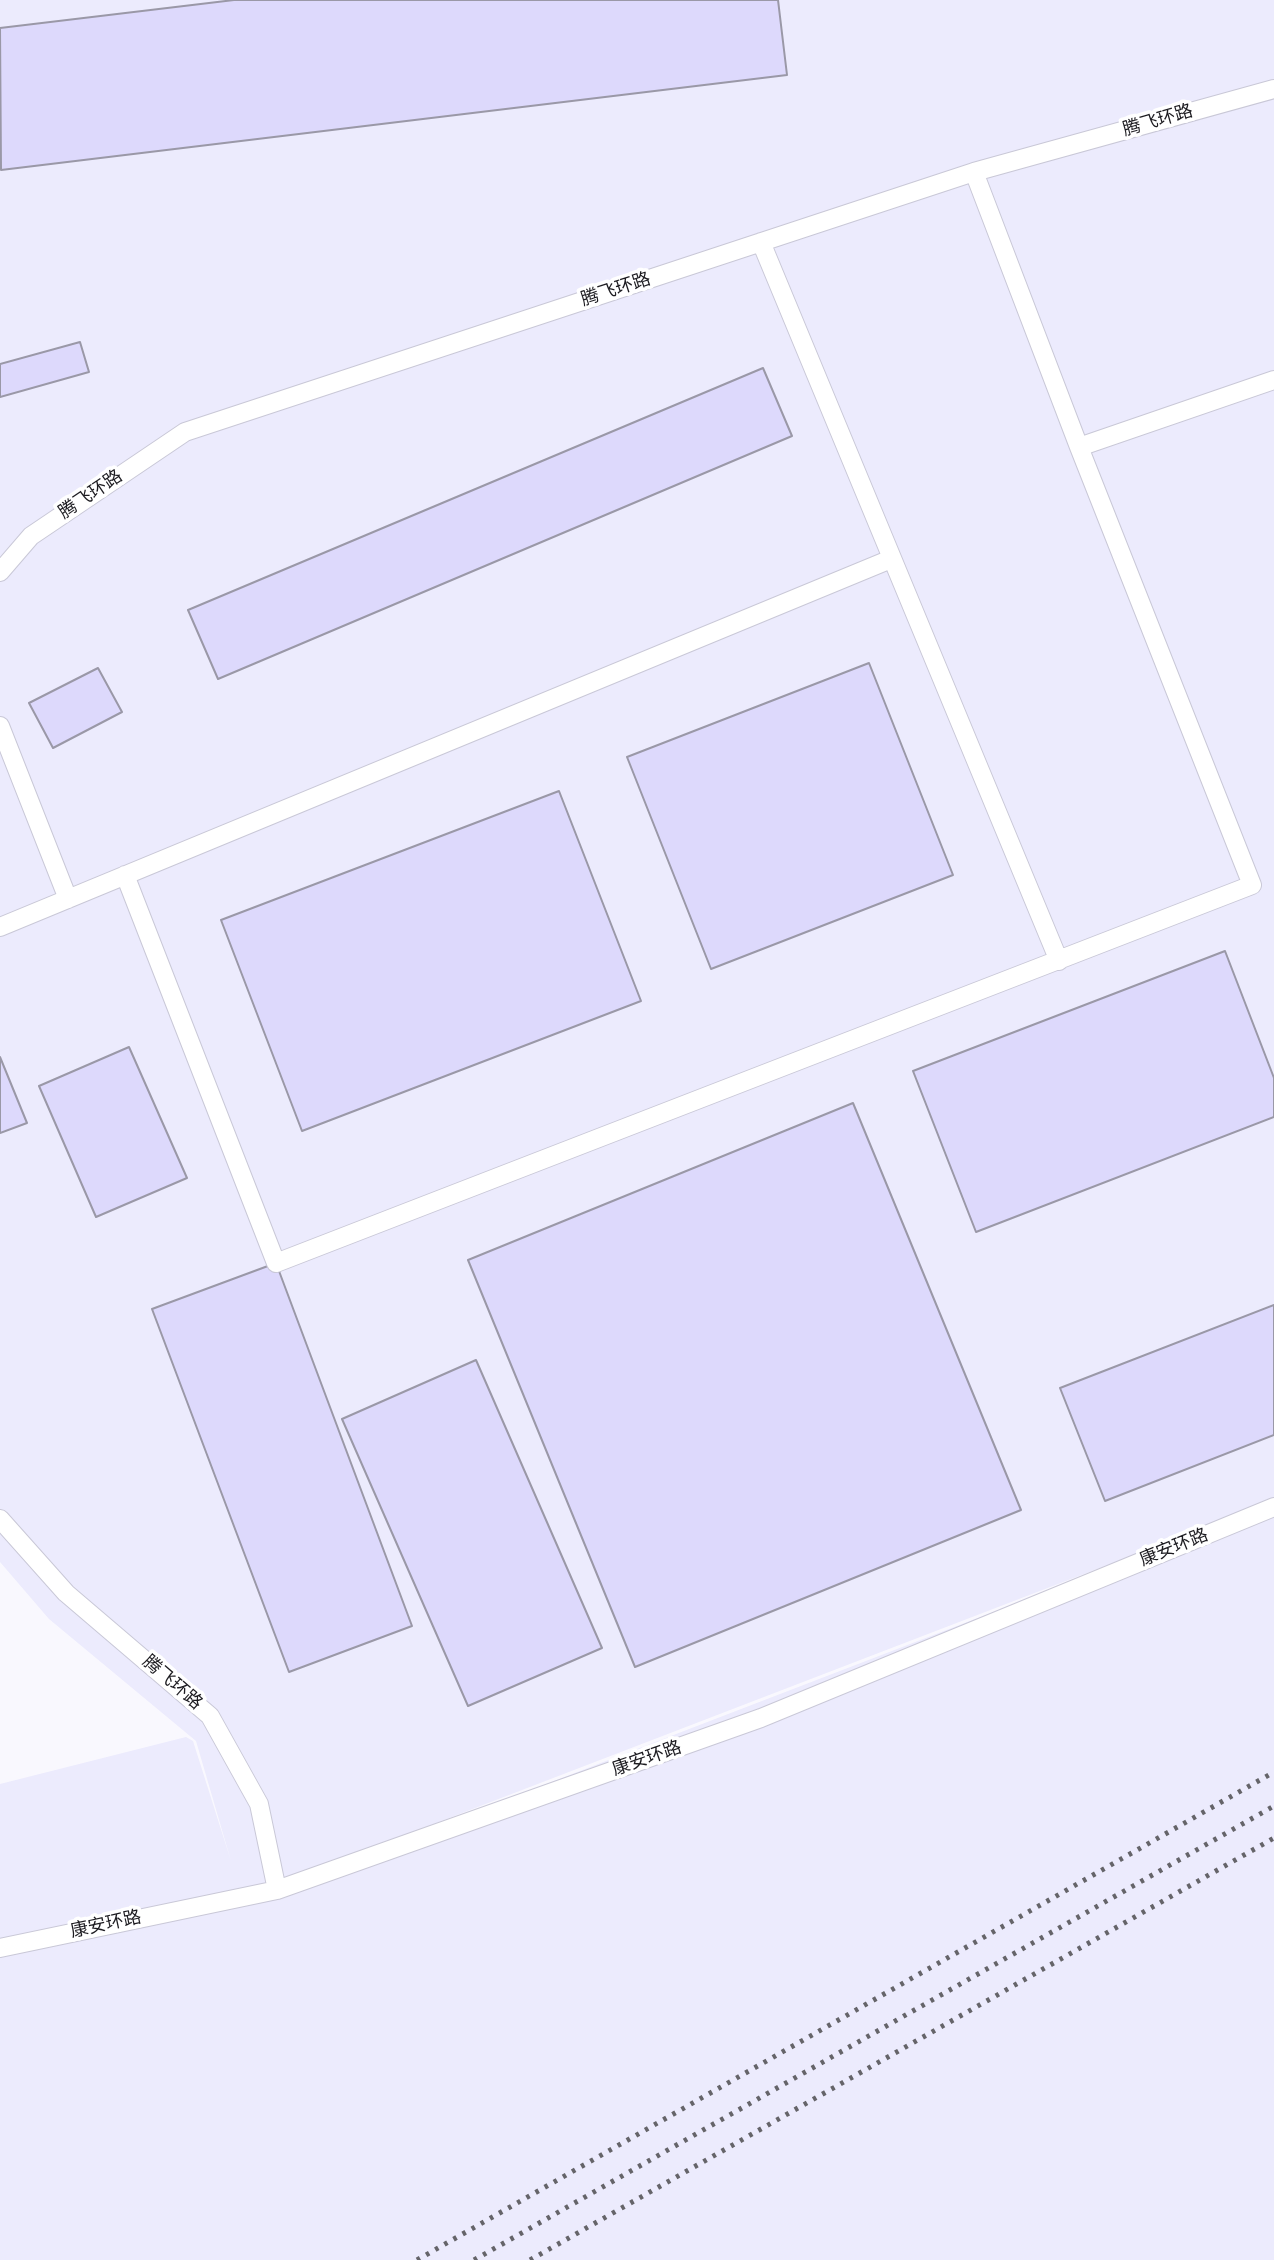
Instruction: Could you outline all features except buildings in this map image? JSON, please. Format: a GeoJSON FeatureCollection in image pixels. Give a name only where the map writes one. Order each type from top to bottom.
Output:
{"type":"FeatureCollection","features":[{"type":"Feature","properties":{"kind":"lane","name":"腾飞环路"},"geometry":{"type":"LineString","coordinates":[[0,572],[31,536],[185,432],[974,172],[1274,89]]}},
{"type":"Feature","properties":{"kind":"lane"},"geometry":{"type":"LineString","coordinates":[[125,875],[276,1263],[1252,885],[974,172]]}},
{"type":"Feature","properties":{"kind":"lane"},"geometry":{"type":"LineString","coordinates":[[761,242],[1059,961]]}},
{"type":"Feature","properties":{"kind":"lane"},"geometry":{"type":"LineString","coordinates":[[1079,447],[1274,380]]}},
{"type":"Feature","properties":{"kind":"lane"},"geometry":{"type":"LineString","coordinates":[[0,927],[891,559]]}},
{"type":"Feature","properties":{"kind":"lane"},"geometry":{"type":"LineString","coordinates":[[0,726],[68,899]]}},
{"type":"Feature","properties":{"kind":"lane","name":"康安环路"},"geometry":{"type":"LineString","coordinates":[[0,1948],[277,1890],[761,1718],[1274,1507]]}},
{"type":"Feature","properties":{"kind":"lane","name":"腾飞环路"},"geometry":{"type":"LineString","coordinates":[[0,1519],[66,1593],[210,1716],[259,1804],[277,1890]]}},
{"type":"Feature","properties":{"kind":"shaded area"},"geometry":{"type":"Polygon","coordinates":[[[0,0],[1274,0],[1274,1501],[241,1898],[242,1901],[1274,1504],[1274,2260],[0,2260],[0,1784],[186,1737],[193,1741],[231,1861],[196,1741],[49,1619],[0,1562],[0,0]]]}},
{"type":"Feature","properties":{"kind":"railway"},"geometry":{"type":"LineString","coordinates":[[417,2260],[1274,1772]]}},
{"type":"Feature","properties":{"kind":"railway"},"geometry":{"type":"LineString","coordinates":[[474,2260],[1274,1806]]}},
{"type":"Feature","properties":{"kind":"railway"},"geometry":{"type":"LineString","coordinates":[[530,2260],[1274,1838]]}}]}
